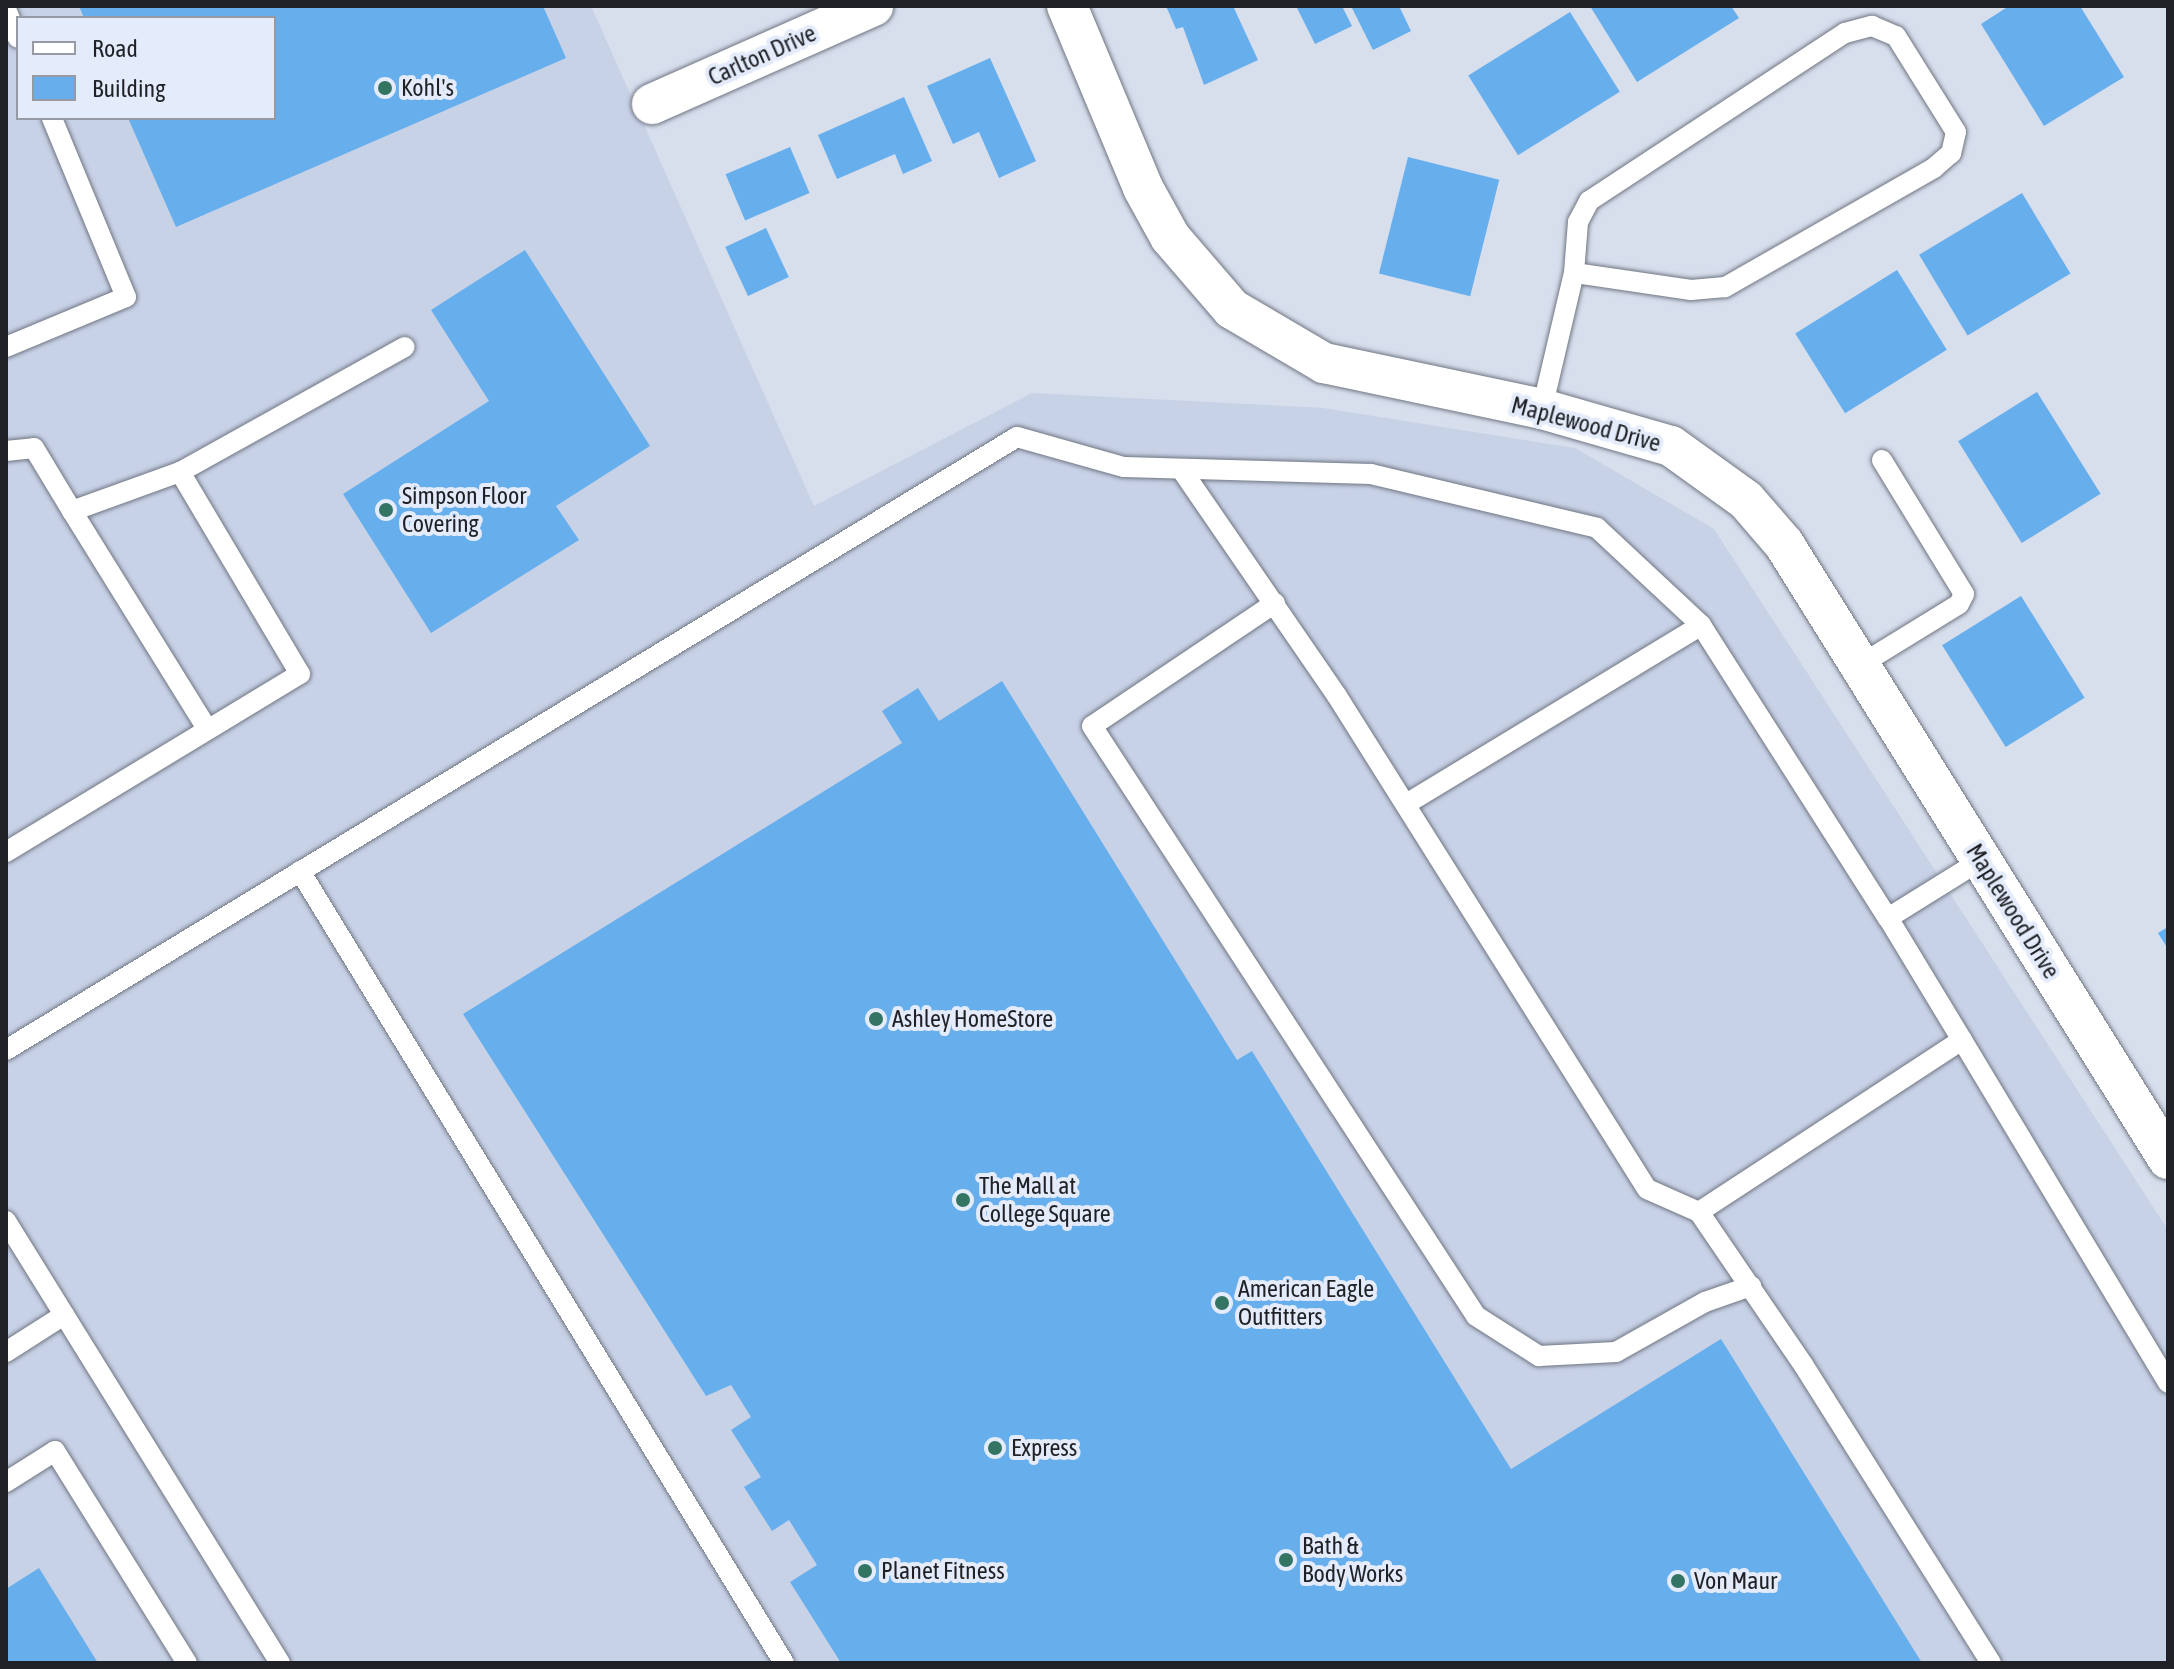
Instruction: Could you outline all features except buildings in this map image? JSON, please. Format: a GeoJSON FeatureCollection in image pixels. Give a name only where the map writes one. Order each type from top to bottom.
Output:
{"type":"FeatureCollection","features":[{"type":"Feature","properties":{"kind":"street","name":"Carlton Drive"},"geometry":{"type":"LineString","coordinates":[[652,104],[873,6]]}},
{"type":"Feature","properties":{"kind":"street","name":"Maplewood Drive"},"geometry":{"type":"LineString","coordinates":[[1067,6],[1143,188],[1170,237],[1232,309],[1324,363],[1542,409],[1671,446],[1710,470],[1746,500],[1784,544],[1981,860],[2164,1143]]}},
{"type":"Feature","properties":{"kind":"lane"},"geometry":{"type":"LineString","coordinates":[[6,9],[16,33]]}},
{"type":"Feature","properties":{"kind":"lane"},"geometry":{"type":"LineString","coordinates":[[1542,409],[1574,273],[1578,222],[1589,201],[1845,33],[1872,26],[1896,36],[1956,132],[1951,153],[1934,168],[1725,287],[1691,290],[1574,273]]}},
{"type":"Feature","properties":{"kind":"lane"},"geometry":{"type":"LineString","coordinates":[[6,347],[126,297],[53,120]]}},
{"type":"Feature","properties":{"kind":"lane"},"geometry":{"type":"LineString","coordinates":[[72,511],[180,472],[405,347]]}},
{"type":"Feature","properties":{"kind":"lane"},"geometry":{"type":"LineString","coordinates":[[6,1050],[1017,437],[1124,467],[1371,474],[1597,528],[1701,625],[1888,918],[2168,1383]]}},
{"type":"Feature","properties":{"kind":"lane"},"geometry":{"type":"LineString","coordinates":[[6,451],[34,448],[207,729]]}},
{"type":"Feature","properties":{"kind":"lane"},"geometry":{"type":"LineString","coordinates":[[1860,665],[1959,604],[1964,594],[1882,460]]}},
{"type":"Feature","properties":{"kind":"lane"},"geometry":{"type":"LineString","coordinates":[[1181,469],[1275,603],[1406,804],[1647,1189],[1699,1212],[1751,1286],[1991,1663]]}},
{"type":"Feature","properties":{"kind":"lane"},"geometry":{"type":"LineString","coordinates":[[6,852],[300,674],[180,472]]}},
{"type":"Feature","properties":{"kind":"lane"},"geometry":{"type":"LineString","coordinates":[[1275,603],[1092,726],[1476,1316],[1539,1356],[1616,1352],[1705,1302],[1751,1286]]}},
{"type":"Feature","properties":{"kind":"lane"},"geometry":{"type":"LineString","coordinates":[[1406,804],[1701,625]]}},
{"type":"Feature","properties":{"kind":"lane"},"geometry":{"type":"LineString","coordinates":[[1888,918],[1981,860]]}},
{"type":"Feature","properties":{"kind":"lane"},"geometry":{"type":"LineString","coordinates":[[300,871],[784,1663]]}},
{"type":"Feature","properties":{"kind":"lane"},"geometry":{"type":"LineString","coordinates":[[1699,1212],[1962,1040]]}},
{"type":"Feature","properties":{"kind":"lane"},"geometry":{"type":"LineString","coordinates":[[6,1221],[280,1663]]}},
{"type":"Feature","properties":{"kind":"lane"},"geometry":{"type":"LineString","coordinates":[[6,1352],[64,1315]]}},
{"type":"Feature","properties":{"kind":"lane"},"geometry":{"type":"LineString","coordinates":[[6,1482],[55,1451],[187,1663]]}},
{"type":"Feature","properties":{"kind":"shaded area"},"geometry":{"type":"Polygon","coordinates":[[[6,6],[591,6],[814,506],[1032,393],[1323,408],[1575,448],[1714,529],[2168,1230],[2168,1663],[6,1663],[6,6]]]}},
{"type":"Feature","properties":{"kind":"place","name":"Kohl's"},"geometry":{"type":"Point","coordinates":[385,88]}},
{"type":"Feature","properties":{"kind":"place","name":"Simpson Floor Covering"},"geometry":{"type":"Point","coordinates":[386,510]}},
{"type":"Feature","properties":{"kind":"place","name":"Ashley HomeStore"},"geometry":{"type":"Point","coordinates":[876,1019]}},
{"type":"Feature","properties":{"kind":"place","name":"The Mall at College Square"},"geometry":{"type":"Point","coordinates":[963,1200]}},
{"type":"Feature","properties":{"kind":"place","name":"American Eagle Outfitters"},"geometry":{"type":"Point","coordinates":[1222,1303]}},
{"type":"Feature","properties":{"kind":"place","name":"Express"},"geometry":{"type":"Point","coordinates":[995,1448]}},
{"type":"Feature","properties":{"kind":"place","name":"Bath & Body Works"},"geometry":{"type":"Point","coordinates":[1286,1560]}},
{"type":"Feature","properties":{"kind":"place","name":"Planet Fitness"},"geometry":{"type":"Point","coordinates":[865,1571]}},
{"type":"Feature","properties":{"kind":"place","name":"Von Maur"},"geometry":{"type":"Point","coordinates":[1678,1581]}}]}
